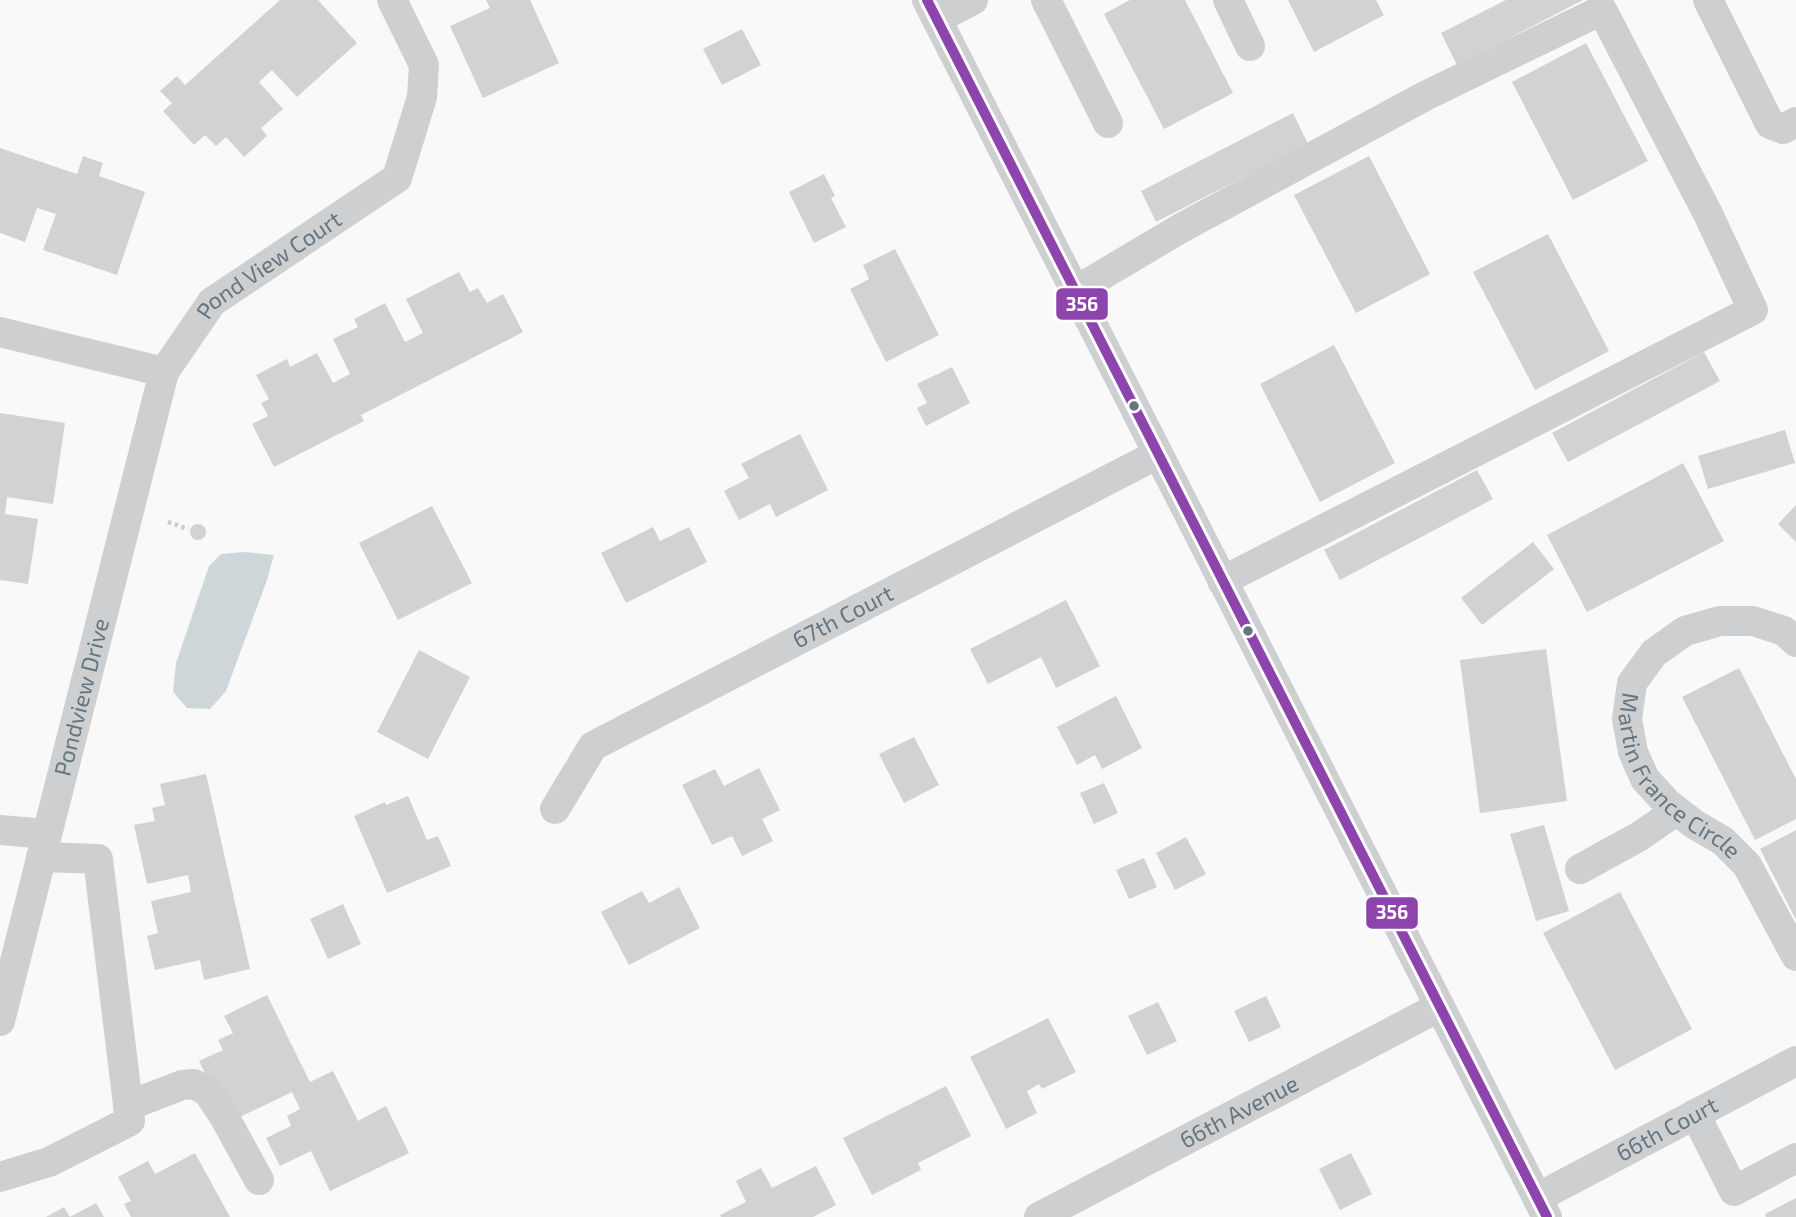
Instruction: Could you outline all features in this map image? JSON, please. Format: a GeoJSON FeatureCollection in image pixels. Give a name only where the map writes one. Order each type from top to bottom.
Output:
{"type":"FeatureCollection","features":[{"type":"Feature","properties":{"kind":"street","name":"Pond View Court"},"geometry":{"type":"LineString","coordinates":[[164,372],[212,302],[397,178],[422,97],[424,65],[392,0]]}},
{"type":"Feature","properties":{"kind":"street"},"geometry":{"type":"LineString","coordinates":[[973,0],[932,9],[1542,1207]]}},
{"type":"Feature","properties":{"kind":"street"},"geometry":{"type":"LineString","coordinates":[[1046,0],[1108,122]]}},
{"type":"Feature","properties":{"kind":"street"},"geometry":{"type":"LineString","coordinates":[[1228,0],[1250,46]]}},
{"type":"Feature","properties":{"kind":"street"},"geometry":{"type":"LineString","coordinates":[[1708,0],[1770,124],[1783,129],[1796,122]]}},
{"type":"Feature","properties":{"kind":"street"},"geometry":{"type":"LineString","coordinates":[[1075,291],[1184,226],[1426,96],[1602,10],[1708,214],[1753,310],[1222,581]]}},
{"type":"Feature","properties":{"kind":"street"},"geometry":{"type":"LineString","coordinates":[[0,332],[164,372]]}},
{"type":"Feature","properties":{"kind":"street","name":"Pondview Drive"},"geometry":{"type":"LineString","coordinates":[[0,1021],[164,372]]}},
{"type":"Feature","properties":{"kind":"street","name":"67th Court"},"geometry":{"type":"LineString","coordinates":[[555,809],[593,746],[1158,454]]}},
{"type":"Feature","properties":{"kind":"street","name":"Martin France Circle"},"geometry":{"type":"LineString","coordinates":[[1796,642],[1784,631],[1753,621],[1720,621],[1685,632],[1654,653],[1632,683],[1627,719],[1633,752],[1645,779],[1676,811],[1723,841],[1747,864],[1796,956]]}},
{"type":"Feature","properties":{"kind":"street"},"geometry":{"type":"LineString","coordinates":[[1580,869],[1640,836],[1676,811]]}},
{"type":"Feature","properties":{"kind":"street"},"geometry":{"type":"LineString","coordinates":[[0,830],[98,859],[130,1121],[49,1162],[0,1177]]}},
{"type":"Feature","properties":{"kind":"street","name":"66th Avenue"},"geometry":{"type":"LineString","coordinates":[[1039,1217],[1439,1007]]}},
{"type":"Feature","properties":{"kind":"street","name":"66th Court"},"geometry":{"type":"LineString","coordinates":[[1542,1207],[1695,1114],[1796,1061]]}},
{"type":"Feature","properties":{"kind":"street"},"geometry":{"type":"LineString","coordinates":[[128,1106],[182,1085],[194,1084],[208,1092],[260,1180]]}},
{"type":"Feature","properties":{"kind":"street"},"geometry":{"type":"LineString","coordinates":[[1695,1114],[1734,1191],[1796,1158]]}},
{"type":"Feature","properties":{"kind":"path"},"geometry":{"type":"LineString","coordinates":[[168,523],[188,528]]}},
{"type":"Feature","properties":{"kind":"shaded area"},"geometry":{"type":"Polygon","coordinates":[[[244,552],[274,555],[267,580],[226,691],[210,709],[187,708],[173,692],[176,663],[209,566],[221,554],[244,552]]]}},
{"type":"Feature","properties":{"kind":"building"},"geometry":{"type":"Polygon","coordinates":[[[280,0],[318,0],[357,43],[297,97],[272,70],[259,82],[283,109],[261,128],[267,136],[244,157],[226,137],[216,146],[205,135],[194,145],[163,111],[172,103],[160,91],[177,76],[185,85],[280,0]]]}},
{"type":"Feature","properties":{"kind":"building"},"geometry":{"type":"Polygon","coordinates":[[[486,0],[530,0],[559,63],[483,98],[450,26],[490,8],[486,0]]]}},
{"type":"Feature","properties":{"kind":"building"},"geometry":{"type":"Polygon","coordinates":[[[1130,0],[1185,0],[1233,93],[1164,129],[1104,14],[1130,0]]]}},
{"type":"Feature","properties":{"kind":"building"},"geometry":{"type":"Polygon","coordinates":[[[1288,0],[1376,0],[1384,15],[1314,52],[1288,0]]]}},
{"type":"Feature","properties":{"kind":"building"},"geometry":{"type":"Polygon","coordinates":[[[1506,0],[1583,0],[1457,65],[1441,33],[1506,0]]]}},
{"type":"Feature","properties":{"kind":"building"},"geometry":{"type":"Polygon","coordinates":[[[742,29],[761,65],[722,85],[703,49],[742,29]]]}},
{"type":"Feature","properties":{"kind":"building"},"geometry":{"type":"Polygon","coordinates":[[[1586,43],[1648,161],[1573,200],[1512,82],[1586,43]]]}},
{"type":"Feature","properties":{"kind":"building"},"geometry":{"type":"Polygon","coordinates":[[[1293,113],[1308,144],[1156,222],[1141,191],[1293,113]]]}},
{"type":"Feature","properties":{"kind":"building"},"geometry":{"type":"Polygon","coordinates":[[[0,148],[77,174],[83,156],[103,163],[99,176],[145,192],[117,275],[43,250],[56,214],[37,208],[25,242],[0,233],[0,148]]]}},
{"type":"Feature","properties":{"kind":"building"},"geometry":{"type":"Polygon","coordinates":[[[1369,156],[1430,274],[1356,313],[1294,195],[1369,156]]]}},
{"type":"Feature","properties":{"kind":"building"},"geometry":{"type":"Polygon","coordinates":[[[824,174],[835,196],[831,198],[846,227],[814,243],[789,192],[824,174]]]}},
{"type":"Feature","properties":{"kind":"building"},"geometry":{"type":"Polygon","coordinates":[[[1548,234],[1609,351],[1535,390],[1473,272],[1548,234]]]}},
{"type":"Feature","properties":{"kind":"building"},"geometry":{"type":"Polygon","coordinates":[[[895,249],[939,335],[886,362],[850,289],[869,279],[863,265],[895,249]]]}},
{"type":"Feature","properties":{"kind":"building"},"geometry":{"type":"Polygon","coordinates":[[[459,272],[470,292],[478,288],[487,303],[503,294],[523,332],[361,415],[364,421],[274,467],[252,424],[268,416],[261,403],[269,399],[256,375],[287,359],[290,367],[317,353],[333,383],[350,374],[333,339],[358,327],[354,319],[385,303],[405,342],[423,333],[406,299],[459,272]]]}},
{"type":"Feature","properties":{"kind":"building"},"geometry":{"type":"Polygon","coordinates":[[[1334,345],[1395,463],[1320,502],[1260,384],[1334,345]]]}},
{"type":"Feature","properties":{"kind":"building"},"geometry":{"type":"Polygon","coordinates":[[[1704,352],[1720,381],[1568,462],[1552,433],[1704,352]]]}},
{"type":"Feature","properties":{"kind":"building"},"geometry":{"type":"Polygon","coordinates":[[[952,367],[970,403],[926,426],[917,408],[927,403],[917,384],[952,367]]]}},
{"type":"Feature","properties":{"kind":"building"},"geometry":{"type":"Polygon","coordinates":[[[0,413],[65,423],[53,504],[7,497],[5,514],[38,519],[28,584],[0,580],[0,413]]]}},
{"type":"Feature","properties":{"kind":"building"},"geometry":{"type":"Polygon","coordinates":[[[1785,430],[1795,463],[1708,489],[1698,456],[1785,430]]]}},
{"type":"Feature","properties":{"kind":"building"},"geometry":{"type":"Polygon","coordinates":[[[800,434],[828,490],[776,517],[770,504],[739,520],[724,491],[749,478],[741,464],[800,434]]]}},
{"type":"Feature","properties":{"kind":"building"},"geometry":{"type":"Polygon","coordinates":[[[1683,463],[1724,541],[1587,612],[1547,535],[1683,463]]]}},
{"type":"Feature","properties":{"kind":"building"},"geometry":{"type":"Polygon","coordinates":[[[1477,470],[1493,499],[1340,580],[1324,550],[1477,470]]]}},
{"type":"Feature","properties":{"kind":"building"},"geometry":{"type":"Polygon","coordinates":[[[1796,505],[1796,542],[1778,524],[1796,505]]]}},
{"type":"Feature","properties":{"kind":"building"},"geometry":{"type":"Polygon","coordinates":[[[432,506],[472,583],[398,620],[359,543],[432,506]]]}},
{"type":"Feature","properties":{"kind":"building"},"geometry":{"type":"Polygon","coordinates":[[[198,524],[204,526],[204,538],[198,540],[192,538],[190,532],[192,526],[198,524]]]}},
{"type":"Feature","properties":{"kind":"building"},"geometry":{"type":"Polygon","coordinates":[[[653,527],[660,541],[689,527],[707,562],[626,603],[601,553],[653,527]]]}},
{"type":"Feature","properties":{"kind":"building"},"geometry":{"type":"Polygon","coordinates":[[[1533,542],[1554,569],[1482,625],[1461,598],[1533,542]]]}},
{"type":"Feature","properties":{"kind":"building"},"geometry":{"type":"Polygon","coordinates":[[[1066,600],[1100,666],[1056,688],[1041,657],[988,684],[970,649],[1066,600]]]}},
{"type":"Feature","properties":{"kind":"building"},"geometry":{"type":"Polygon","coordinates":[[[1546,649],[1567,801],[1480,813],[1460,660],[1546,649]]]}},
{"type":"Feature","properties":{"kind":"building"},"geometry":{"type":"Polygon","coordinates":[[[419,650],[470,677],[428,759],[377,732],[419,650]]]}},
{"type":"Feature","properties":{"kind":"building"},"geometry":{"type":"Polygon","coordinates":[[[1739,668],[1796,779],[1796,819],[1755,840],[1682,697],[1739,668]]]}},
{"type":"Feature","properties":{"kind":"building"},"geometry":{"type":"Polygon","coordinates":[[[1116,696],[1142,748],[1102,769],[1095,755],[1077,765],[1057,727],[1116,696]]]}},
{"type":"Feature","properties":{"kind":"building"},"geometry":{"type":"Polygon","coordinates":[[[914,737],[939,785],[904,803],[879,754],[914,737]]]}},
{"type":"Feature","properties":{"kind":"building"},"geometry":{"type":"Polygon","coordinates":[[[759,768],[780,810],[762,819],[773,841],[742,856],[732,836],[712,845],[682,785],[715,769],[724,786],[759,768]]]}},
{"type":"Feature","properties":{"kind":"building"},"geometry":{"type":"Polygon","coordinates":[[[206,774],[250,969],[204,980],[200,960],[155,970],[147,936],[158,933],[151,901],[191,892],[188,875],[147,884],[134,825],[155,821],[152,808],[165,805],[160,784],[206,774]]]}},
{"type":"Feature","properties":{"kind":"building"},"geometry":{"type":"Polygon","coordinates":[[[1104,783],[1118,813],[1094,824],[1080,793],[1104,783]]]}},
{"type":"Feature","properties":{"kind":"building"},"geometry":{"type":"Polygon","coordinates":[[[408,796],[427,840],[438,836],[451,866],[387,893],[354,816],[385,802],[386,805],[408,796]]]}},
{"type":"Feature","properties":{"kind":"building"},"geometry":{"type":"Polygon","coordinates":[[[1544,825],[1569,911],[1536,921],[1510,834],[1544,825]]]}},
{"type":"Feature","properties":{"kind":"building"},"geometry":{"type":"Polygon","coordinates":[[[1796,830],[1796,920],[1760,849],[1796,830]]]}},
{"type":"Feature","properties":{"kind":"building"},"geometry":{"type":"Polygon","coordinates":[[[1186,837],[1206,874],[1175,890],[1156,853],[1186,837]]]}},
{"type":"Feature","properties":{"kind":"building"},"geometry":{"type":"Polygon","coordinates":[[[1144,858],[1157,887],[1129,899],[1116,870],[1144,858]]]}},
{"type":"Feature","properties":{"kind":"building"},"geometry":{"type":"Polygon","coordinates":[[[679,887],[700,928],[629,965],[601,912],[642,891],[649,903],[679,887]]]}},
{"type":"Feature","properties":{"kind":"building"},"geometry":{"type":"Polygon","coordinates":[[[1620,892],[1692,1029],[1615,1070],[1543,933],[1620,892]]]}},
{"type":"Feature","properties":{"kind":"building"},"geometry":{"type":"Polygon","coordinates":[[[343,904],[361,944],[328,959],[310,919],[343,904]]]}},
{"type":"Feature","properties":{"kind":"building"},"geometry":{"type":"Polygon","coordinates":[[[267,995],[310,1082],[333,1071],[358,1121],[386,1106],[409,1153],[330,1191],[311,1151],[280,1166],[266,1138],[291,1126],[287,1116],[300,1109],[292,1092],[238,1118],[222,1086],[214,1091],[199,1061],[223,1050],[218,1040],[233,1033],[224,1016],[267,995]]]}},
{"type":"Feature","properties":{"kind":"building"},"geometry":{"type":"Polygon","coordinates":[[[1266,996],[1281,1027],[1249,1042],[1234,1011],[1266,996]]]}},
{"type":"Feature","properties":{"kind":"building"},"geometry":{"type":"Polygon","coordinates":[[[1158,1002],[1177,1041],[1147,1055],[1128,1016],[1158,1002]]]}},
{"type":"Feature","properties":{"kind":"building"},"geometry":{"type":"Polygon","coordinates":[[[1048,1018],[1076,1072],[1042,1089],[1039,1084],[1027,1091],[1037,1113],[1006,1129],[970,1057],[1048,1018]]]}},
{"type":"Feature","properties":{"kind":"building"},"geometry":{"type":"Polygon","coordinates":[[[946,1086],[971,1136],[918,1163],[921,1170],[872,1195],[843,1138],[946,1086]]]}},
{"type":"Feature","properties":{"kind":"building"},"geometry":{"type":"Polygon","coordinates":[[[195,1153],[230,1217],[131,1217],[124,1204],[131,1201],[118,1177],[148,1161],[155,1174],[195,1153]]]}},
{"type":"Feature","properties":{"kind":"building"},"geometry":{"type":"Polygon","coordinates":[[[1351,1153],[1372,1194],[1340,1210],[1319,1169],[1351,1153]]]}},
{"type":"Feature","properties":{"kind":"building"},"geometry":{"type":"Polygon","coordinates":[[[816,1166],[836,1205],[813,1217],[721,1217],[720,1215],[746,1202],[736,1181],[761,1168],[772,1188],[816,1166]]]}},
{"type":"Feature","properties":{"kind":"building"},"geometry":{"type":"Polygon","coordinates":[[[1796,1198],[1796,1217],[1766,1217],[1765,1214],[1796,1198]]]}},
{"type":"Feature","properties":{"kind":"building"},"geometry":{"type":"Polygon","coordinates":[[[96,1203],[104,1217],[70,1217],[96,1203]]]}},
{"type":"Feature","properties":{"kind":"building"},"geometry":{"type":"Polygon","coordinates":[[[64,1207],[70,1217],[46,1217],[64,1207]]]}},
{"type":"Feature","properties":{"kind":"transit line","name":"356"},"geometry":{"type":"LineString","coordinates":[[927,0],[1547,1217]]}}]}
